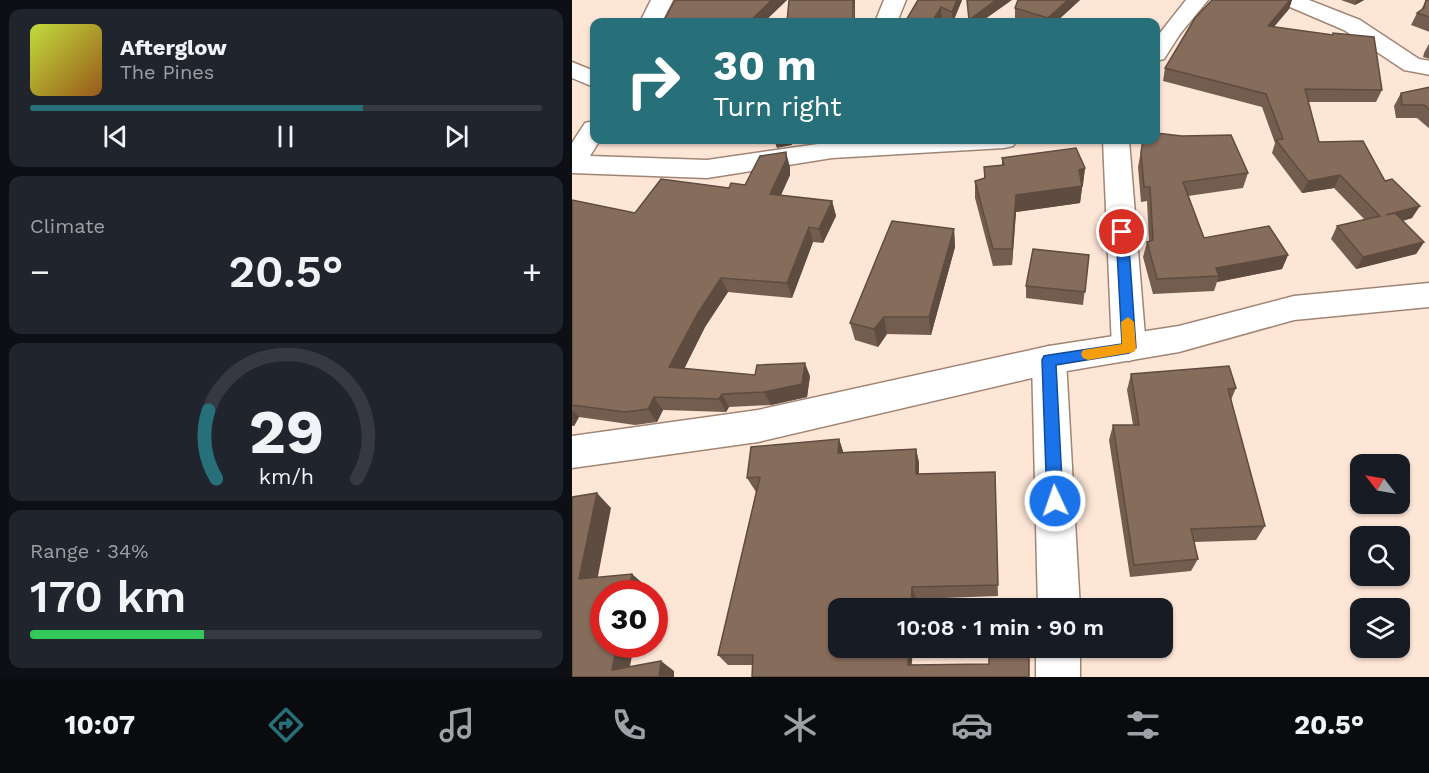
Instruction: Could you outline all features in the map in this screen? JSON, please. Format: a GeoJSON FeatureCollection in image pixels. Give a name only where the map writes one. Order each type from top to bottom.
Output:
{"type":"FeatureCollection","features":[{"type":"Feature","properties":{"kind":"street"},"geometry":{"type":"LineString","coordinates":[[653,18],[662,0]]}},
{"type":"Feature","properties":{"kind":"street"},"geometry":{"type":"LineString","coordinates":[[888,18],[895,0]]}},
{"type":"Feature","properties":{"kind":"street"},"geometry":{"type":"LineString","coordinates":[[1160,48],[1197,0]]}},
{"type":"Feature","properties":{"kind":"street"},"geometry":{"type":"LineString","coordinates":[[1290,0],[1352,25],[1412,65],[1430,68]]}},
{"type":"Feature","properties":{"kind":"street"},"geometry":{"type":"LineString","coordinates":[[572,69],[590,79]]}},
{"type":"Feature","properties":{"kind":"street"},"geometry":{"type":"LineString","coordinates":[[572,164],[590,135]]}},
{"type":"Feature","properties":{"kind":"street"},"geometry":{"type":"LineString","coordinates":[[572,164],[707,169],[834,145],[868,144]]}},
{"type":"Feature","properties":{"kind":"street"},"geometry":{"type":"LineString","coordinates":[[1116,144],[1129,348]]}},
{"type":"Feature","properties":{"kind":"street"},"geometry":{"type":"LineString","coordinates":[[572,452],[758,426],[1049,360],[1179,339],[1294,309],[1430,295]]}},
{"type":"Feature","properties":{"kind":"street"},"geometry":{"type":"LineString","coordinates":[[1049,360],[1059,598]]}},
{"type":"Feature","properties":{"kind":"street"},"geometry":{"type":"LineString","coordinates":[[1058,658],[1058,677]]}},
{"type":"Feature","properties":{"kind":"building"},"geometry":{"type":"Polygon","coordinates":[[[675,0],[772,0],[753,18],[665,18],[675,0]]]}},
{"type":"Feature","properties":{"kind":"building"},"geometry":{"type":"Polygon","coordinates":[[[789,0],[853,0],[853,18],[787,18],[789,0]]]}},
{"type":"Feature","properties":{"kind":"building"},"geometry":{"type":"Polygon","coordinates":[[[918,0],[957,0],[952,12],[941,7],[934,18],[907,18],[918,0]]]}},
{"type":"Feature","properties":{"kind":"building"},"geometry":{"type":"Polygon","coordinates":[[[967,0],[996,0],[972,18],[969,18],[967,0]]]}},
{"type":"Feature","properties":{"kind":"building"},"geometry":{"type":"Polygon","coordinates":[[[1018,0],[1068,0],[1048,18],[1015,8],[1018,0]]]}},
{"type":"Feature","properties":{"kind":"building"},"geometry":{"type":"Polygon","coordinates":[[[1212,0],[1290,0],[1268,26],[1333,35],[1333,33],[1374,37],[1382,90],[1305,89],[1319,142],[1363,141],[1385,181],[1392,179],[1420,206],[1386,215],[1395,213],[1424,242],[1363,257],[1337,226],[1380,216],[1340,175],[1308,181],[1276,140],[1283,139],[1266,94],[1165,68],[1195,18],[1212,0]]]}},
{"type":"Feature","properties":{"kind":"building"},"geometry":{"type":"Polygon","coordinates":[[[1426,0],[1430,0],[1430,17],[1417,13],[1424,8],[1426,0]]]}},
{"type":"Feature","properties":{"kind":"building"},"geometry":{"type":"Polygon","coordinates":[[[1430,87],[1430,110],[1424,105],[1402,105],[1401,93],[1430,87]]]}},
{"type":"Feature","properties":{"kind":"building"},"geometry":{"type":"Polygon","coordinates":[[[1160,133],[1182,136],[1231,135],[1248,173],[1183,182],[1204,238],[1269,226],[1288,255],[1216,268],[1219,276],[1157,279],[1147,242],[1153,240],[1150,187],[1144,187],[1142,144],[1160,144],[1160,133]]]}},
{"type":"Feature","properties":{"kind":"building"},"geometry":{"type":"Polygon","coordinates":[[[1076,148],[1085,168],[1079,170],[1082,186],[1016,195],[1012,249],[993,249],[975,181],[985,178],[984,167],[1004,165],[1002,158],[1076,148]]]}},
{"type":"Feature","properties":{"kind":"building"},"geometry":{"type":"Polygon","coordinates":[[[786,152],[786,160],[770,194],[832,201],[819,229],[809,227],[787,283],[721,278],[698,313],[669,367],[755,375],[757,365],[805,363],[802,384],[764,392],[722,394],[719,399],[654,397],[648,409],[625,412],[572,405],[572,200],[635,213],[661,179],[729,188],[731,183],[745,185],[760,156],[786,152]]]}},
{"type":"Feature","properties":{"kind":"building"},"geometry":{"type":"Polygon","coordinates":[[[892,221],[954,229],[929,317],[884,317],[874,329],[850,323],[892,221]]]}},
{"type":"Feature","properties":{"kind":"building"},"geometry":{"type":"Polygon","coordinates":[[[1033,249],[1089,255],[1085,292],[1026,286],[1033,249]]]}},
{"type":"Feature","properties":{"kind":"building"},"geometry":{"type":"Polygon","coordinates":[[[1229,366],[1236,388],[1228,389],[1265,526],[1191,529],[1198,559],[1134,565],[1113,425],[1139,425],[1131,374],[1229,366]]]}},
{"type":"Feature","properties":{"kind":"building"},"geometry":{"type":"Polygon","coordinates":[[[839,439],[838,453],[916,449],[916,474],[995,472],[998,585],[912,587],[912,598],[828,598],[828,658],[908,658],[908,665],[989,664],[989,658],[1029,658],[1029,677],[752,677],[753,655],[718,655],[760,477],[747,478],[751,447],[839,439]]]}},
{"type":"Feature","properties":{"kind":"building"},"geometry":{"type":"Polygon","coordinates":[[[597,493],[579,579],[632,574],[631,580],[590,580],[590,658],[614,658],[612,670],[661,661],[659,677],[572,677],[572,497],[597,493]]]}},
{"type":"Feature","properties":{"kind":"slow traffic"},"geometry":{"type":"LineString","coordinates":[[1088,354],[1129,348],[1128,322]]}},
{"type":"Feature","properties":{"kind":"route"},"geometry":{"type":"LineString","coordinates":[[1055,501],[1049,360],[1129,348],[1122,232]]}}]}
